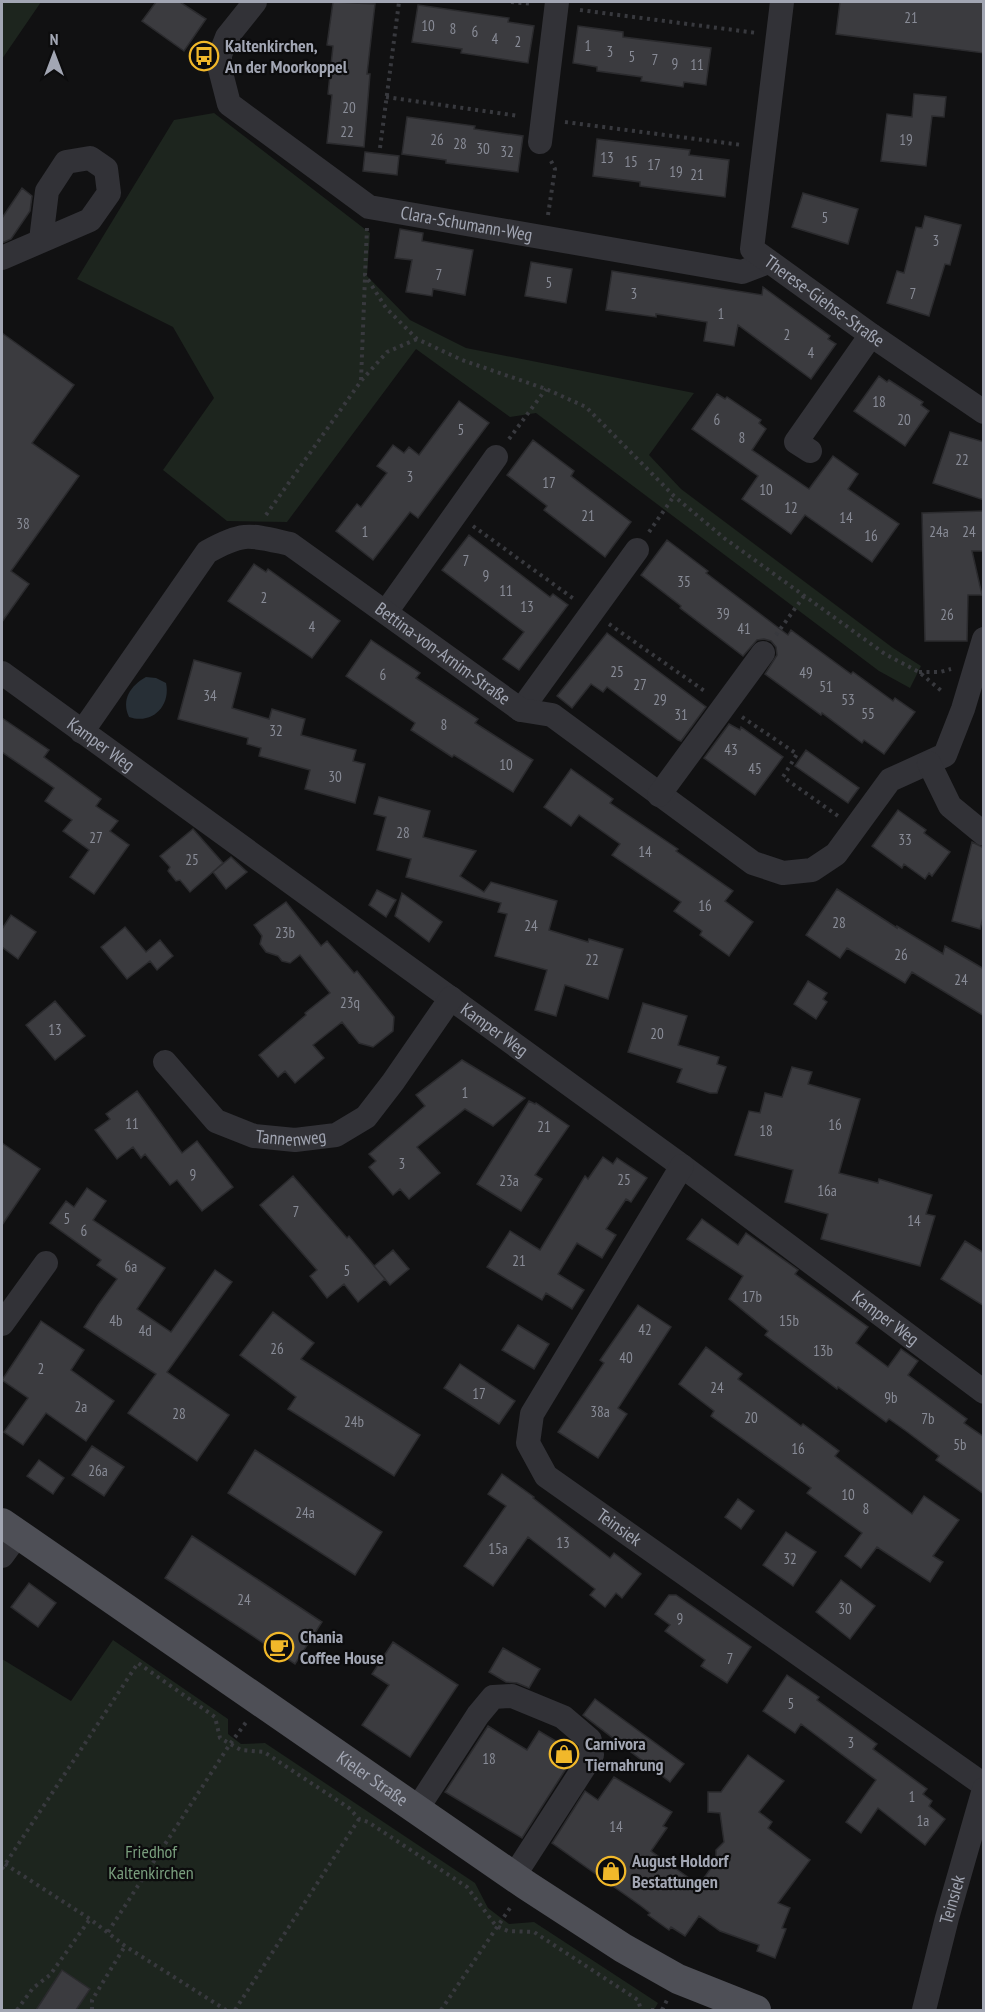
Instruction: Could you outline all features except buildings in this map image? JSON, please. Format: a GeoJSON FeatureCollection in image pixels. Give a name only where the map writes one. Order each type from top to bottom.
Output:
{"type":"FeatureCollection","features":[{"type":"Feature","properties":{"kind":"main road","name":"Kieler Straße"},"geometry":{"type":"LineString","coordinates":[[7,1538],[261,1701],[514,1876],[623,1948],[678,1979],[756,2010]]}},
{"type":"Feature","properties":{"kind":"street","name":"Clara-Schumann-Weg"},"geometry":{"type":"LineString","coordinates":[[255,2],[227,37],[220,55],[219,69],[229,104],[369,207],[742,272],[768,262]]}},
{"type":"Feature","properties":{"kind":"street","name":"Therese-Giehse-Straße"},"geometry":{"type":"LineString","coordinates":[[783,2],[752,249],[871,335],[984,412]]}},
{"type":"Feature","properties":{"kind":"street"},"geometry":{"type":"LineString","coordinates":[[541,131],[557,4]]}},
{"type":"Feature","properties":{"kind":"street"},"geometry":{"type":"LineString","coordinates":[[2,258],[41,240]]}},
{"type":"Feature","properties":{"kind":"street"},"geometry":{"type":"LineString","coordinates":[[810,451],[796,442],[871,335]]}},
{"type":"Feature","properties":{"kind":"street"},"geometry":{"type":"LineString","coordinates":[[386,612],[496,457]]}},
{"type":"Feature","properties":{"kind":"street","name":"Bettina-von-Arnim-Straße"},"geometry":{"type":"LineString","coordinates":[[82,732],[207,552],[229,540],[252,535],[290,544],[521,710],[552,715],[753,863],[783,873],[812,870],[836,854],[890,780],[929,762]]}},
{"type":"Feature","properties":{"kind":"street"},"geometry":{"type":"LineString","coordinates":[[521,710],[637,550]]}},
{"type":"Feature","properties":{"kind":"street"},"geometry":{"type":"LineString","coordinates":[[984,639],[963,709],[945,755],[929,762],[950,806],[984,834]]}},
{"type":"Feature","properties":{"kind":"street"},"geometry":{"type":"LineString","coordinates":[[659,795],[763,653]]}},
{"type":"Feature","properties":{"kind":"street","name":"Kamper Weg"},"geometry":{"type":"LineString","coordinates":[[2,673],[682,1166],[984,1392]]}},
{"type":"Feature","properties":{"kind":"street","name":"Tannenweg"},"geometry":{"type":"LineString","coordinates":[[165,1062],[216,1121],[254,1136],[295,1140],[336,1135],[366,1117],[451,998]]}},
{"type":"Feature","properties":{"kind":"street","name":"Teinsiek"},"geometry":{"type":"LineString","coordinates":[[682,1166],[532,1414],[528,1443],[546,1476],[984,1787],[924,2010]]}},
{"type":"Feature","properties":{"kind":"street"},"geometry":{"type":"LineString","coordinates":[[2,1324],[46,1263]]}},
{"type":"Feature","properties":{"kind":"street"},"geometry":{"type":"LineString","coordinates":[[417,1809],[478,1715],[493,1697],[512,1696],[563,1717],[590,1740],[592,1755],[514,1876]]}},
{"type":"Feature","properties":{"kind":"path"},"geometry":{"type":"LineString","coordinates":[[380,148],[399,2]]}},
{"type":"Feature","properties":{"kind":"path"},"geometry":{"type":"LineString","coordinates":[[557,4],[778,36]]}},
{"type":"Feature","properties":{"kind":"path"},"geometry":{"type":"LineString","coordinates":[[386,97],[541,131],[765,148]]}},
{"type":"Feature","properties":{"kind":"path"},"geometry":{"type":"LineString","coordinates":[[541,131],[555,169],[545,237]]}},
{"type":"Feature","properties":{"kind":"path"},"geometry":{"type":"LineString","coordinates":[[361,381],[369,207]]}},
{"type":"Feature","properties":{"kind":"path"},"geometry":{"type":"LineString","coordinates":[[365,275],[386,308],[417,339],[462,360],[546,389],[586,407],[674,496],[724,538],[885,654],[919,672],[963,709]]}},
{"type":"Feature","properties":{"kind":"path"},"geometry":{"type":"LineString","coordinates":[[252,535],[361,381],[387,352],[417,339]]}},
{"type":"Feature","properties":{"kind":"path"},"geometry":{"type":"LineString","coordinates":[[496,457],[546,389]]}},
{"type":"Feature","properties":{"kind":"path"},"geometry":{"type":"LineString","coordinates":[[637,550],[674,496]]}},
{"type":"Feature","properties":{"kind":"path"},"geometry":{"type":"LineString","coordinates":[[456,514],[591,612],[797,754],[783,777],[855,829]]}},
{"type":"Feature","properties":{"kind":"path"},"geometry":{"type":"LineString","coordinates":[[763,653],[804,596]]}},
{"type":"Feature","properties":{"kind":"path"},"geometry":{"type":"LineString","coordinates":[[2,1869],[138,1663],[215,1717],[220,1738],[241,1750],[264,1752],[349,1808],[359,1819],[368,1822],[466,1887],[496,1926],[508,1931],[534,1932],[638,2000],[642,2010]]}},
{"type":"Feature","properties":{"kind":"path"},"geometry":{"type":"LineString","coordinates":[[108,1932],[230,1744],[261,1701]]}},
{"type":"Feature","properties":{"kind":"path"},"geometry":{"type":"LineString","coordinates":[[235,2010],[359,1819]]}},
{"type":"Feature","properties":{"kind":"path"},"geometry":{"type":"LineString","coordinates":[[5,1864],[90,1919],[125,1946],[226,2010]]}},
{"type":"Feature","properties":{"kind":"path"},"geometry":{"type":"LineString","coordinates":[[17,2010],[33,1988],[50,1975],[90,1919]]}},
{"type":"Feature","properties":{"kind":"path"},"geometry":{"type":"LineString","coordinates":[[441,2010],[496,1926]]}},
{"type":"Feature","properties":{"kind":"path"},"geometry":{"type":"LineString","coordinates":[[92,2010],[92,2000],[125,1946]]}},
{"type":"Feature","properties":{"kind":"path"},"geometry":{"type":"LineString","coordinates":[[651,2010],[658,2010]]}},
{"type":"Feature","properties":{"kind":"green space"},"geometry":{"type":"Polygon","coordinates":[[[2,2],[41,2],[2,59],[2,2]]]}},
{"type":"Feature","properties":{"kind":"green space"},"geometry":{"type":"Polygon","coordinates":[[[214,113],[370,233],[367,276],[410,320],[466,348],[694,393],[649,455],[681,489],[893,648],[921,666],[910,688],[879,671],[536,413],[510,417],[416,349],[287,522],[227,521],[163,470],[214,398],[173,327],[77,279],[174,120],[214,113]]]}},
{"type":"Feature","properties":{"kind":"green space","name":"Friedhof Kaltenkirchen"},"geometry":{"type":"Polygon","coordinates":[[[113,1640],[228,1719],[228,1734],[241,1744],[265,1743],[475,1883],[488,1908],[509,1924],[534,1922],[658,2003],[654,2010],[2,2010],[2,1659],[71,1701],[113,1640]]]}},
{"type":"Feature","properties":{"kind":"shaded area"},"geometry":{"type":"Polygon","coordinates":[[[146,677],[156,678],[166,683],[166,699],[163,706],[152,716],[137,719],[129,717],[126,705],[128,694],[146,677]]]}},
{"type":"Feature","properties":{"kind":"place","name":"Kaltenkirchen, An der Moorkoppel"},"geometry":{"type":"Point","coordinates":[204,56]}},
{"type":"Feature","properties":{"kind":"place","name":"Chania Coffee House"},"geometry":{"type":"Point","coordinates":[279,1647]}},
{"type":"Feature","properties":{"kind":"place","name":"Carnivora Tiernahrung"},"geometry":{"type":"Point","coordinates":[564,1754]}},
{"type":"Feature","properties":{"kind":"place","name":"August Holdorf Bestattungen"},"geometry":{"type":"Point","coordinates":[611,1871]}}]}
